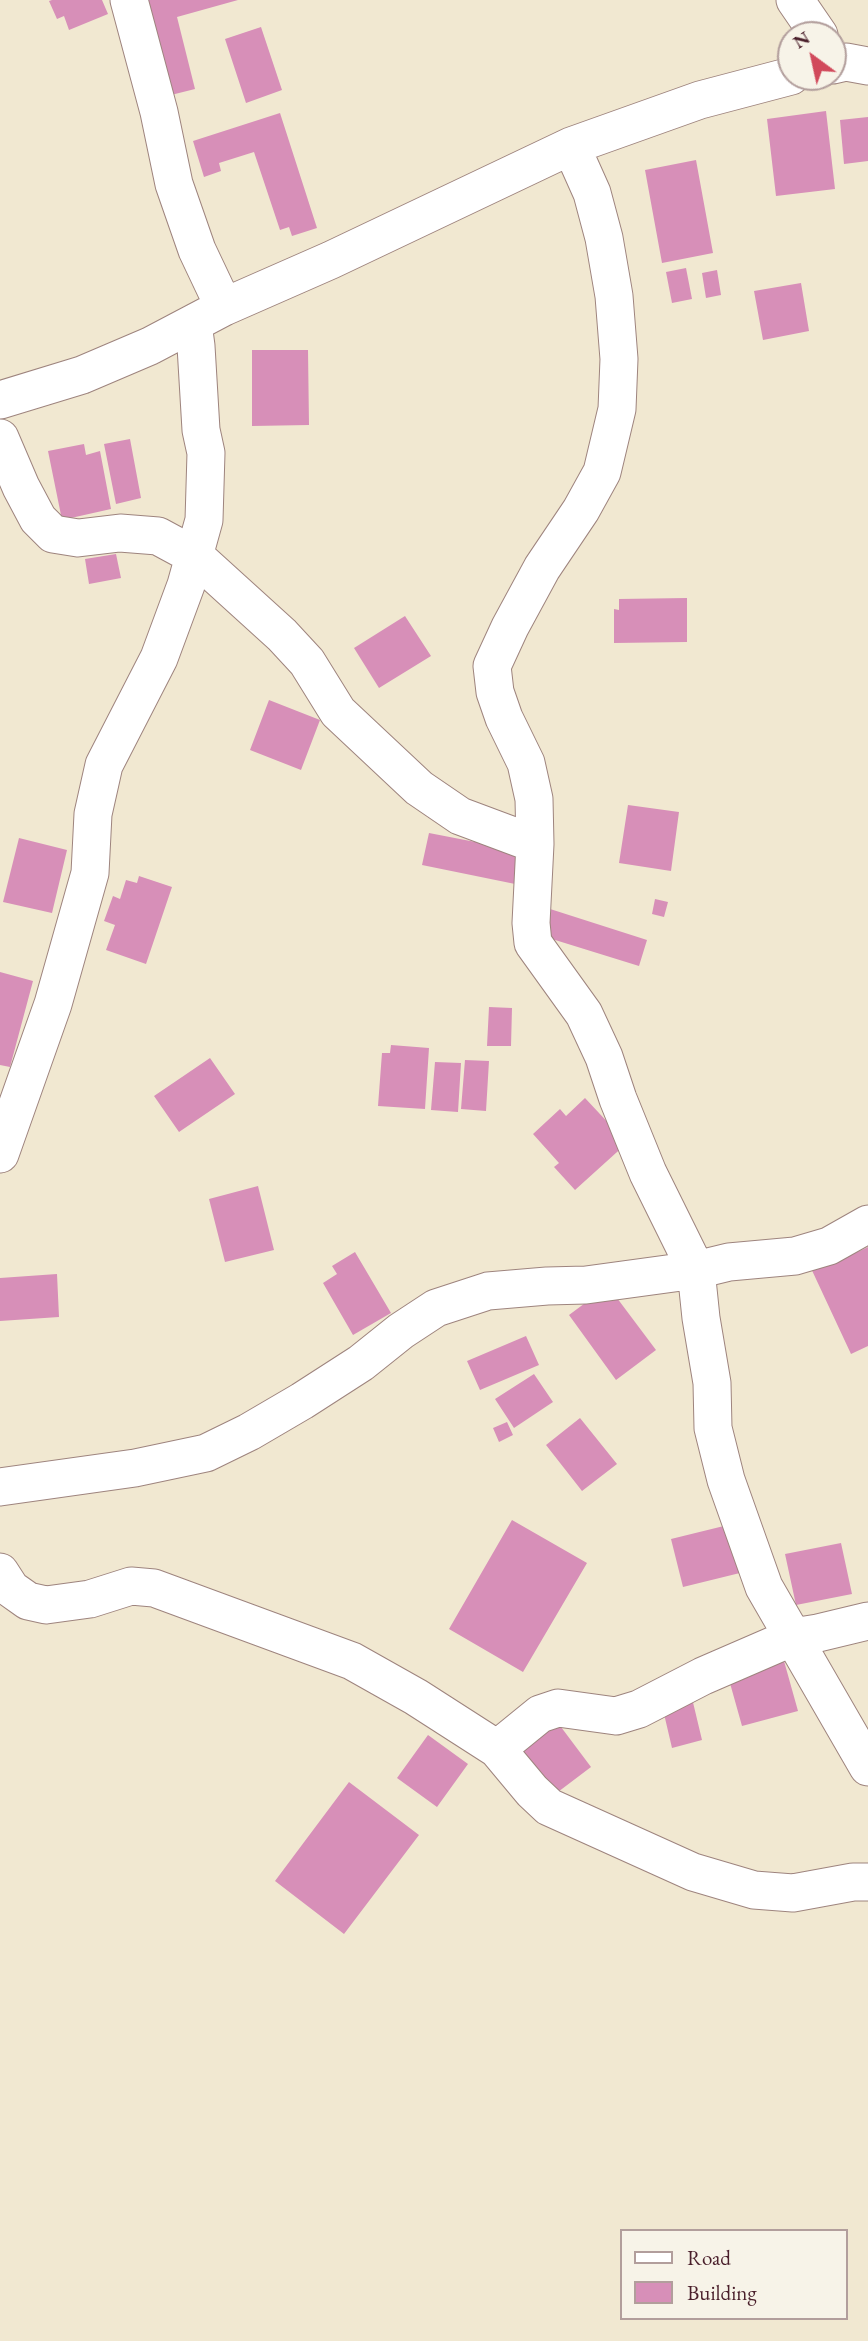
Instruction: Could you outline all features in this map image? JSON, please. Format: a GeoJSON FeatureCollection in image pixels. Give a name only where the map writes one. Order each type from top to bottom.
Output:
{"type":"FeatureCollection","features":[{"type":"Feature","properties":{"kind":"street"},"geometry":{"type":"LineString","coordinates":[[129,0],[159,112],[174,184],[197,250],[224,307]]}},
{"type":"Feature","properties":{"kind":"street"},"geometry":{"type":"LineString","coordinates":[[795,0],[809,21]]}},
{"type":"Feature","properties":{"kind":"street"},"geometry":{"type":"LineString","coordinates":[[0,400],[82,375],[150,346],[224,307],[331,261],[571,146],[700,100],[777,80]]}},
{"type":"Feature","properties":{"kind":"street"},"geometry":{"type":"LineString","coordinates":[[571,146],[592,193],[606,249],[614,296],[619,359],[617,410],[603,472],[581,510],[541,568],[492,666],[495,692],[504,718],[526,763],[534,799],[536,844],[531,923],[533,943],[584,1013],[648,1172],[696,1270],[712,1383],[713,1428],[726,1480],[764,1587],[868,1767]]}},
{"type":"Feature","properties":{"kind":"street"},"geometry":{"type":"LineString","coordinates":[[0,1154],[53,1004],[90,873],[93,814],[104,765],[159,658],[186,585],[204,520],[206,453],[201,430],[196,346],[192,324]]}},
{"type":"Feature","properties":{"kind":"street"},"geometry":{"type":"LineString","coordinates":[[0,438],[38,519],[53,534],[78,538],[120,533],[158,536],[195,556],[282,635],[307,662],[338,712],[419,788],[460,816],[536,844]]}},
{"type":"Feature","properties":{"kind":"street"},"geometry":{"type":"LineString","coordinates":[[0,1487],[135,1468],[206,1453],[302,1401],[361,1363],[401,1331],[436,1308],[488,1292],[586,1285],[696,1270],[729,1262],[795,1256],[829,1247],[868,1224]]}},
{"type":"Feature","properties":{"kind":"street"},"geometry":{"type":"LineString","coordinates":[[0,1572],[11,1589],[28,1601],[46,1605],[90,1599],[131,1586],[154,1588],[352,1661],[416,1697],[498,1749],[532,1791],[550,1807],[693,1872],[754,1890],[793,1893],[853,1882],[868,1882]]}},
{"type":"Feature","properties":{"kind":"street"},"geometry":{"type":"LineString","coordinates":[[498,1749],[540,1714],[558,1708],[616,1716],[639,1709],[703,1676],[793,1637],[868,1621]]}},
{"type":"Feature","properties":{"kind":"building"},"geometry":{"type":"Polygon","coordinates":[[[102,0],[108,14],[69,30],[64,16],[57,19],[49,1],[102,0]]]}},
{"type":"Feature","properties":{"kind":"building"},"geometry":{"type":"Polygon","coordinates":[[[143,0],[238,0],[177,17],[195,89],[167,96],[143,0]]]}},
{"type":"Feature","properties":{"kind":"building"},"geometry":{"type":"Polygon","coordinates":[[[261,27],[282,90],[246,103],[225,39],[261,27]]]}},
{"type":"Feature","properties":{"kind":"building"},"geometry":{"type":"Polygon","coordinates":[[[826,111],[835,189],[776,196],[767,119],[826,111]]]}},
{"type":"Feature","properties":{"kind":"building"},"geometry":{"type":"Polygon","coordinates":[[[280,113],[317,228],[292,236],[289,227],[280,230],[254,152],[219,163],[221,171],[204,177],[193,141],[280,113]]]}},
{"type":"Feature","properties":{"kind":"building"},"geometry":{"type":"Polygon","coordinates":[[[868,117],[868,161],[844,164],[840,120],[868,117]]]}},
{"type":"Feature","properties":{"kind":"building"},"geometry":{"type":"Polygon","coordinates":[[[696,160],[713,253],[662,263],[645,170],[696,160]]]}},
{"type":"Feature","properties":{"kind":"building"},"geometry":{"type":"Polygon","coordinates":[[[686,268],[692,299],[672,303],[666,272],[686,268]]]}},
{"type":"Feature","properties":{"kind":"building"},"geometry":{"type":"Polygon","coordinates":[[[717,270],[721,295],[706,298],[702,273],[717,270]]]}},
{"type":"Feature","properties":{"kind":"building"},"geometry":{"type":"Polygon","coordinates":[[[801,283],[809,331],[763,340],[754,291],[801,283]]]}},
{"type":"Feature","properties":{"kind":"building"},"geometry":{"type":"Polygon","coordinates":[[[252,350],[308,350],[309,425],[252,426],[252,350]]]}},
{"type":"Feature","properties":{"kind":"building"},"geometry":{"type":"Polygon","coordinates":[[[130,439],[141,498],[116,504],[104,444],[130,439]]]}},
{"type":"Feature","properties":{"kind":"building"},"geometry":{"type":"Polygon","coordinates":[[[84,444],[86,455],[100,451],[111,509],[62,520],[48,451],[84,444]]]}},
{"type":"Feature","properties":{"kind":"building"},"geometry":{"type":"Polygon","coordinates":[[[116,554],[121,578],[89,584],[85,559],[116,554]]]}},
{"type":"Feature","properties":{"kind":"building"},"geometry":{"type":"Polygon","coordinates":[[[687,598],[687,642],[614,643],[614,609],[619,610],[619,599],[687,598]]]}},
{"type":"Feature","properties":{"kind":"building"},"geometry":{"type":"Polygon","coordinates":[[[405,616],[431,656],[379,688],[354,648],[405,616]]]}},
{"type":"Feature","properties":{"kind":"building"},"geometry":{"type":"Polygon","coordinates":[[[269,700],[320,720],[301,770],[250,750],[269,700]]]}},
{"type":"Feature","properties":{"kind":"building"},"geometry":{"type":"Polygon","coordinates":[[[628,805],[679,812],[671,871],[619,863],[628,805]]]}},
{"type":"Feature","properties":{"kind":"building"},"geometry":{"type":"Polygon","coordinates":[[[429,833],[527,852],[520,885],[422,865],[429,833]]]}},
{"type":"Feature","properties":{"kind":"building"},"geometry":{"type":"Polygon","coordinates":[[[19,838],[67,850],[52,913],[3,902],[19,838]]]}},
{"type":"Feature","properties":{"kind":"building"},"geometry":{"type":"Polygon","coordinates":[[[139,876],[172,887],[146,964],[106,950],[115,925],[104,921],[113,896],[120,899],[126,880],[137,883],[139,876]]]}},
{"type":"Feature","properties":{"kind":"building"},"geometry":{"type":"Polygon","coordinates":[[[655,899],[668,902],[664,917],[652,914],[655,899]]]}},
{"type":"Feature","properties":{"kind":"building"},"geometry":{"type":"Polygon","coordinates":[[[547,908],[647,940],[639,966],[539,935],[547,908]]]}},
{"type":"Feature","properties":{"kind":"building"},"geometry":{"type":"Polygon","coordinates":[[[0,972],[33,981],[10,1067],[0,1065],[0,972]]]}},
{"type":"Feature","properties":{"kind":"building"},"geometry":{"type":"Polygon","coordinates":[[[489,1007],[512,1008],[511,1046],[487,1046],[489,1007]]]}},
{"type":"Feature","properties":{"kind":"building"},"geometry":{"type":"Polygon","coordinates":[[[391,1045],[429,1048],[425,1109],[378,1106],[382,1053],[390,1053],[391,1045]]]}},
{"type":"Feature","properties":{"kind":"building"},"geometry":{"type":"Polygon","coordinates":[[[210,1058],[235,1094],[179,1132],[154,1096],[210,1058]]]}},
{"type":"Feature","properties":{"kind":"building"},"geometry":{"type":"Polygon","coordinates":[[[465,1060],[489,1061],[486,1111],[461,1109],[465,1060]]]}},
{"type":"Feature","properties":{"kind":"building"},"geometry":{"type":"Polygon","coordinates":[[[435,1062],[461,1063],[458,1112],[431,1110],[435,1062]]]}},
{"type":"Feature","properties":{"kind":"building"},"geometry":{"type":"Polygon","coordinates":[[[585,1098],[627,1143],[575,1190],[554,1167],[559,1163],[533,1134],[560,1109],[566,1116],[585,1098]]]}},
{"type":"Feature","properties":{"kind":"building"},"geometry":{"type":"Polygon","coordinates":[[[258,1186],[274,1250],[225,1262],[209,1199],[258,1186]]]}},
{"type":"Feature","properties":{"kind":"building"},"geometry":{"type":"Polygon","coordinates":[[[868,1247],[868,1346],[851,1354],[809,1264],[839,1250],[843,1259],[868,1247]]]}},
{"type":"Feature","properties":{"kind":"building"},"geometry":{"type":"Polygon","coordinates":[[[355,1252],[391,1313],[353,1335],[323,1283],[337,1274],[332,1266],[355,1252]]]}},
{"type":"Feature","properties":{"kind":"building"},"geometry":{"type":"Polygon","coordinates":[[[57,1274],[59,1317],[0,1321],[0,1278],[57,1274]]]}},
{"type":"Feature","properties":{"kind":"building"},"geometry":{"type":"Polygon","coordinates":[[[608,1286],[656,1350],[616,1380],[569,1315],[608,1286]]]}},
{"type":"Feature","properties":{"kind":"building"},"geometry":{"type":"Polygon","coordinates":[[[526,1336],[539,1365],[480,1390],[467,1361],[526,1336]]]}},
{"type":"Feature","properties":{"kind":"building"},"geometry":{"type":"Polygon","coordinates":[[[534,1374],[553,1402],[514,1428],[495,1399],[534,1374]]]}},
{"type":"Feature","properties":{"kind":"building"},"geometry":{"type":"Polygon","coordinates":[[[580,1418],[617,1464],[582,1491],[546,1445],[580,1418]]]}},
{"type":"Feature","properties":{"kind":"building"},"geometry":{"type":"Polygon","coordinates":[[[507,1422],[513,1435],[499,1442],[493,1428],[507,1422]]]}},
{"type":"Feature","properties":{"kind":"building"},"geometry":{"type":"Polygon","coordinates":[[[512,1520],[587,1563],[523,1672],[449,1629],[512,1520]]]}},
{"type":"Feature","properties":{"kind":"building"},"geometry":{"type":"Polygon","coordinates":[[[732,1524],[744,1572],[683,1587],[671,1539],[732,1524]]]}},
{"type":"Feature","properties":{"kind":"building"},"geometry":{"type":"Polygon","coordinates":[[[841,1543],[852,1594],[796,1605],[785,1554],[841,1543]]]}},
{"type":"Feature","properties":{"kind":"building"},"geometry":{"type":"Polygon","coordinates":[[[784,1661],[798,1711],[742,1726],[728,1676],[784,1661]]]}},
{"type":"Feature","properties":{"kind":"building"},"geometry":{"type":"Polygon","coordinates":[[[691,1694],[702,1740],[672,1748],[661,1701],[691,1694]]]}},
{"type":"Feature","properties":{"kind":"building"},"geometry":{"type":"Polygon","coordinates":[[[555,1719],[591,1767],[550,1798],[513,1750],[555,1719]]]}},
{"type":"Feature","properties":{"kind":"building"},"geometry":{"type":"Polygon","coordinates":[[[428,1735],[468,1764],[437,1807],[397,1778],[428,1735]]]}},
{"type":"Feature","properties":{"kind":"building"},"geometry":{"type":"Polygon","coordinates":[[[349,1782],[419,1835],[344,1934],[275,1881],[349,1782]]]}}]}
